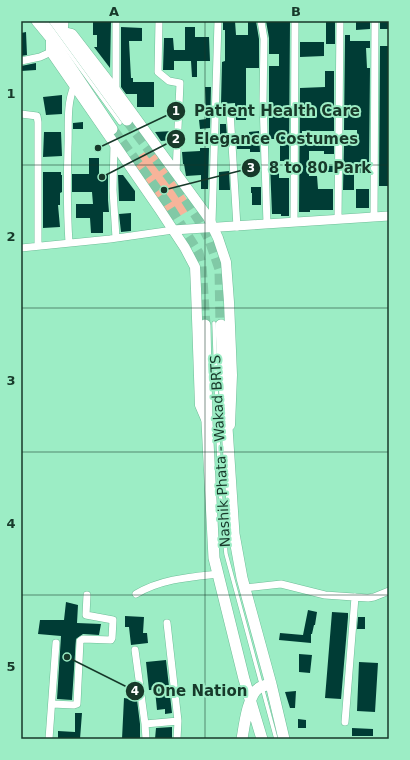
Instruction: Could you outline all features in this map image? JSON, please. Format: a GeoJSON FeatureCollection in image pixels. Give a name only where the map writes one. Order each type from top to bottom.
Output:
{"type":"FeatureCollection","features":[{"type":"Feature","properties":{"kind":"main road"},"geometry":{"type":"LineString","coordinates":[[37,21],[120,124]]}},
{"type":"Feature","properties":{"kind":"main road"},"geometry":{"type":"LineString","coordinates":[[55,21],[64,33],[120,124]]}},
{"type":"Feature","properties":{"kind":"main road"},"geometry":{"type":"LineString","coordinates":[[64,33],[72,34],[116,91],[208,217],[218,238],[226,262],[229,302],[232,402],[228,441]]}},
{"type":"Feature","properties":{"kind":"main road"},"geometry":{"type":"LineString","coordinates":[[51,38],[51,52],[114,142],[185,248],[194,267],[200,405],[207,422]]}},
{"type":"Feature","properties":{"kind":"main road"},"geometry":{"type":"LineString","coordinates":[[214,325],[222,367],[234,534],[266,685],[284,739]]}},
{"type":"Feature","properties":{"kind":"main road"},"geometry":{"type":"LineString","coordinates":[[214,325],[207,422],[214,558],[244,679],[262,739]]}},
{"type":"Feature","properties":{"kind":"main road"},"geometry":{"type":"LineString","coordinates":[[242,739],[251,700],[256,690],[266,685]]}},
{"type":"Feature","properties":{"kind":"street"},"geometry":{"type":"LineString","coordinates":[[64,33],[65,21]]}},
{"type":"Feature","properties":{"kind":"street"},"geometry":{"type":"LineString","coordinates":[[116,21],[116,91]]}},
{"type":"Feature","properties":{"kind":"street"},"geometry":{"type":"LineString","coordinates":[[159,21],[158,72],[169,81],[180,82],[176,173]]}},
{"type":"Feature","properties":{"kind":"street"},"geometry":{"type":"LineString","coordinates":[[213,226],[218,21]]}},
{"type":"Feature","properties":{"kind":"street"},"geometry":{"type":"LineString","coordinates":[[261,21],[264,39],[263,101],[266,224]]}},
{"type":"Feature","properties":{"kind":"street"},"geometry":{"type":"LineString","coordinates":[[294,222],[296,21]]}},
{"type":"Feature","properties":{"kind":"street"},"geometry":{"type":"LineString","coordinates":[[338,219],[340,21]]}},
{"type":"Feature","properties":{"kind":"street"},"geometry":{"type":"LineString","coordinates":[[374,217],[375,21]]}},
{"type":"Feature","properties":{"kind":"street"},"geometry":{"type":"LineString","coordinates":[[21,61],[40,57],[51,52]]}},
{"type":"Feature","properties":{"kind":"street"},"geometry":{"type":"LineString","coordinates":[[69,243],[67,210],[68,111],[71,93],[74,86]]}},
{"type":"Feature","properties":{"kind":"street"},"geometry":{"type":"LineString","coordinates":[[230,111],[237,227]]}},
{"type":"Feature","properties":{"kind":"street"},"geometry":{"type":"LineString","coordinates":[[21,114],[37,116],[38,122],[38,246]]}},
{"type":"Feature","properties":{"kind":"street"},"geometry":{"type":"LineString","coordinates":[[114,142],[113,190],[116,238]]}},
{"type":"Feature","properties":{"kind":"street"},"geometry":{"type":"LineString","coordinates":[[21,248],[213,226],[237,227],[389,216]]}},
{"type":"Feature","properties":{"kind":"street"},"geometry":{"type":"LineString","coordinates":[[136,594],[153,585],[175,579],[218,574]]}},
{"type":"Feature","properties":{"kind":"street"},"geometry":{"type":"LineString","coordinates":[[245,588],[281,584],[325,595],[355,597],[374,597],[389,591]]}},
{"type":"Feature","properties":{"kind":"street"},"geometry":{"type":"LineString","coordinates":[[52,704],[77,704],[80,641],[83,639],[111,640],[112,638],[113,620],[86,614],[87,595]]}},
{"type":"Feature","properties":{"kind":"street"},"geometry":{"type":"LineString","coordinates":[[345,722],[355,597]]}},
{"type":"Feature","properties":{"kind":"street"},"geometry":{"type":"LineString","coordinates":[[167,623],[178,721],[177,739]]}},
{"type":"Feature","properties":{"kind":"street"},"geometry":{"type":"LineString","coordinates":[[49,739],[56,643]]}},
{"type":"Feature","properties":{"kind":"street"},"geometry":{"type":"LineString","coordinates":[[135,650],[146,739]]}},
{"type":"Feature","properties":{"kind":"street"},"geometry":{"type":"LineString","coordinates":[[145,724],[178,721]]}},
{"type":"Feature","properties":{"kind":"lane"},"geometry":{"type":"LineString","coordinates":[[46,21],[120,124]]}},
{"type":"Feature","properties":{"kind":"lane","name":"Nashik Phata - Wakad BRTS"},"geometry":{"type":"LineString","coordinates":[[214,325],[220,491],[226,554],[266,685],[276,739]]}},
{"type":"Feature","properties":{"kind":"shaded area"},"geometry":{"type":"Polygon","coordinates":[[[151,148],[193,208],[168,223],[129,162],[151,148]]]}},
{"type":"Feature","properties":{"kind":"building"},"geometry":{"type":"Polygon","coordinates":[[[93,21],[111,21],[110,68],[94,47],[97,47],[97,35],[93,35],[93,21]]]}},
{"type":"Feature","properties":{"kind":"building"},"geometry":{"type":"Polygon","coordinates":[[[223,21],[235,21],[236,35],[248,35],[248,21],[256,21],[259,39],[259,68],[246,68],[246,120],[236,120],[235,103],[221,104],[222,62],[225,61],[225,30],[223,30],[223,21]]]}},
{"type":"Feature","properties":{"kind":"building"},"geometry":{"type":"Polygon","coordinates":[[[266,21],[290,21],[289,161],[280,161],[280,139],[269,139],[269,66],[279,66],[279,54],[269,54],[269,38],[266,21]]]}},
{"type":"Feature","properties":{"kind":"building"},"geometry":{"type":"Polygon","coordinates":[[[326,21],[335,21],[335,44],[326,44],[326,21]]]}},
{"type":"Feature","properties":{"kind":"building"},"geometry":{"type":"Polygon","coordinates":[[[356,21],[370,21],[370,29],[356,30],[356,21]]]}},
{"type":"Feature","properties":{"kind":"building"},"geometry":{"type":"Polygon","coordinates":[[[380,21],[389,21],[389,29],[380,29],[380,21]]]}},
{"type":"Feature","properties":{"kind":"building"},"geometry":{"type":"Polygon","coordinates":[[[121,27],[142,28],[142,41],[129,41],[131,78],[133,78],[133,82],[154,82],[154,107],[137,107],[137,94],[126,94],[121,87],[121,27]]]}},
{"type":"Feature","properties":{"kind":"building"},"geometry":{"type":"Polygon","coordinates":[[[185,27],[195,27],[195,37],[209,37],[210,61],[197,61],[197,77],[192,77],[191,61],[174,61],[174,70],[163,70],[164,38],[173,38],[174,50],[185,50],[185,27]]]}},
{"type":"Feature","properties":{"kind":"building"},"geometry":{"type":"Polygon","coordinates":[[[26,32],[27,55],[21,56],[21,33],[26,32]]]}},
{"type":"Feature","properties":{"kind":"building"},"geometry":{"type":"Polygon","coordinates":[[[345,35],[350,35],[350,41],[370,41],[370,48],[366,48],[367,68],[370,68],[369,173],[354,173],[354,190],[343,190],[344,142],[357,142],[357,130],[344,130],[345,35]]]}},
{"type":"Feature","properties":{"kind":"building"},"geometry":{"type":"Polygon","coordinates":[[[300,42],[324,42],[324,56],[300,57],[300,42]]]}},
{"type":"Feature","properties":{"kind":"building"},"geometry":{"type":"Polygon","coordinates":[[[380,46],[389,46],[389,186],[379,186],[380,46]]]}},
{"type":"Feature","properties":{"kind":"building"},"geometry":{"type":"Polygon","coordinates":[[[36,63],[36,70],[21,71],[21,66],[36,63]]]}},
{"type":"Feature","properties":{"kind":"building"},"geometry":{"type":"Polygon","coordinates":[[[325,71],[334,71],[334,131],[302,131],[302,142],[334,142],[334,154],[324,154],[324,151],[309,151],[309,176],[317,176],[318,189],[333,189],[333,210],[310,210],[310,212],[299,212],[300,88],[325,87],[325,71]]]}},
{"type":"Feature","properties":{"kind":"building"},"geometry":{"type":"Polygon","coordinates":[[[205,87],[211,87],[210,128],[200,129],[199,120],[206,119],[205,87]]]}},
{"type":"Feature","properties":{"kind":"building"},"geometry":{"type":"Polygon","coordinates":[[[62,95],[62,114],[46,115],[43,97],[62,95]]]}},
{"type":"Feature","properties":{"kind":"building"},"geometry":{"type":"Polygon","coordinates":[[[83,122],[83,129],[73,129],[73,123],[83,122]]]}},
{"type":"Feature","properties":{"kind":"building"},"geometry":{"type":"Polygon","coordinates":[[[220,124],[226,124],[227,136],[220,137],[220,124]]]}},
{"type":"Feature","properties":{"kind":"building"},"geometry":{"type":"Polygon","coordinates":[[[173,131],[172,140],[161,141],[155,132],[173,131]]]}},
{"type":"Feature","properties":{"kind":"building"},"geometry":{"type":"Polygon","coordinates":[[[259,131],[260,152],[250,152],[250,149],[237,149],[236,135],[249,134],[249,132],[259,131]]]}},
{"type":"Feature","properties":{"kind":"building"},"geometry":{"type":"Polygon","coordinates":[[[44,132],[61,132],[62,156],[43,157],[44,132]]]}},
{"type":"Feature","properties":{"kind":"building"},"geometry":{"type":"Polygon","coordinates":[[[200,148],[209,148],[208,189],[201,189],[201,175],[186,176],[183,164],[182,152],[200,151],[200,148]]]}},
{"type":"Feature","properties":{"kind":"building"},"geometry":{"type":"Polygon","coordinates":[[[89,158],[99,158],[99,174],[108,174],[109,212],[103,212],[103,233],[91,233],[90,218],[76,218],[76,204],[93,204],[92,192],[72,192],[72,174],[89,174],[89,158]]]}},
{"type":"Feature","properties":{"kind":"building"},"geometry":{"type":"Polygon","coordinates":[[[270,164],[279,164],[279,178],[289,178],[289,216],[272,214],[270,164]]]}},
{"type":"Feature","properties":{"kind":"building"},"geometry":{"type":"Polygon","coordinates":[[[321,166],[334,166],[333,172],[320,172],[321,166]]]}},
{"type":"Feature","properties":{"kind":"building"},"geometry":{"type":"Polygon","coordinates":[[[229,171],[230,190],[219,190],[219,172],[229,171]]]}},
{"type":"Feature","properties":{"kind":"building"},"geometry":{"type":"Polygon","coordinates":[[[43,172],[61,172],[62,175],[62,192],[60,193],[60,205],[58,205],[60,227],[43,228],[43,172]]]}},
{"type":"Feature","properties":{"kind":"building"},"geometry":{"type":"Polygon","coordinates":[[[118,175],[123,175],[135,191],[135,201],[119,201],[118,175]]]}},
{"type":"Feature","properties":{"kind":"building"},"geometry":{"type":"Polygon","coordinates":[[[251,187],[261,187],[261,205],[252,205],[251,187]]]}},
{"type":"Feature","properties":{"kind":"building"},"geometry":{"type":"Polygon","coordinates":[[[356,189],[369,189],[369,208],[356,208],[356,189]]]}},
{"type":"Feature","properties":{"kind":"building"},"geometry":{"type":"Polygon","coordinates":[[[131,213],[131,231],[121,232],[119,214],[131,213]]]}},
{"type":"Feature","properties":{"kind":"building"},"geometry":{"type":"Polygon","coordinates":[[[66,602],[78,605],[77,623],[101,624],[99,635],[83,634],[76,639],[72,700],[57,699],[61,636],[38,634],[40,620],[64,620],[66,602]]]}},
{"type":"Feature","properties":{"kind":"building"},"geometry":{"type":"Polygon","coordinates":[[[308,610],[317,612],[315,625],[311,634],[311,643],[279,640],[280,633],[303,635],[308,610]]]}},
{"type":"Feature","properties":{"kind":"building"},"geometry":{"type":"Polygon","coordinates":[[[332,612],[348,613],[341,699],[325,698],[332,612]]]}},
{"type":"Feature","properties":{"kind":"building"},"geometry":{"type":"Polygon","coordinates":[[[125,616],[144,617],[143,633],[147,633],[148,643],[131,645],[129,627],[125,627],[125,616]]]}},
{"type":"Feature","properties":{"kind":"building"},"geometry":{"type":"Polygon","coordinates":[[[358,617],[365,617],[365,629],[357,629],[358,617]]]}},
{"type":"Feature","properties":{"kind":"building"},"geometry":{"type":"Polygon","coordinates":[[[299,654],[312,655],[310,673],[299,672],[299,654]]]}},
{"type":"Feature","properties":{"kind":"building"},"geometry":{"type":"Polygon","coordinates":[[[166,660],[172,713],[165,714],[165,709],[157,710],[155,690],[149,690],[146,662],[166,660]]]}},
{"type":"Feature","properties":{"kind":"building"},"geometry":{"type":"Polygon","coordinates":[[[359,662],[378,663],[375,712],[357,711],[359,662]]]}},
{"type":"Feature","properties":{"kind":"building"},"geometry":{"type":"Polygon","coordinates":[[[296,691],[295,708],[290,708],[285,692],[296,691]]]}},
{"type":"Feature","properties":{"kind":"building"},"geometry":{"type":"Polygon","coordinates":[[[124,698],[137,700],[140,739],[122,739],[124,698]]]}},
{"type":"Feature","properties":{"kind":"building"},"geometry":{"type":"Polygon","coordinates":[[[75,713],[82,713],[80,739],[58,739],[58,731],[75,732],[75,713]]]}},
{"type":"Feature","properties":{"kind":"building"},"geometry":{"type":"Polygon","coordinates":[[[298,719],[306,720],[306,728],[298,728],[298,719]]]}},
{"type":"Feature","properties":{"kind":"building"},"geometry":{"type":"Polygon","coordinates":[[[172,727],[172,739],[155,739],[156,728],[172,727]]]}},
{"type":"Feature","properties":{"kind":"building"},"geometry":{"type":"Polygon","coordinates":[[[352,728],[373,729],[373,736],[352,736],[352,728]]]}},
{"type":"Feature","properties":{"kind":"tunnel"},"geometry":{"type":"LineString","coordinates":[[127,120],[180,190],[200,221],[210,240],[220,269],[221,325]]}},
{"type":"Feature","properties":{"kind":"tunnel"},"geometry":{"type":"LineString","coordinates":[[112,129],[167,204],[198,253],[201,264],[205,325]]}},
{"type":"Feature","properties":{"kind":"place","name":"Patient Health Care"},"geometry":{"type":"Point","coordinates":[98,148]}},
{"type":"Feature","properties":{"kind":"place","name":"Elegance Costumes"},"geometry":{"type":"Point","coordinates":[102,177]}},
{"type":"Feature","properties":{"kind":"place","name":"8 to 80 Park"},"geometry":{"type":"Point","coordinates":[164,190]}},
{"type":"Feature","properties":{"kind":"place","name":"One Nation"},"geometry":{"type":"Point","coordinates":[67,657]}}]}
